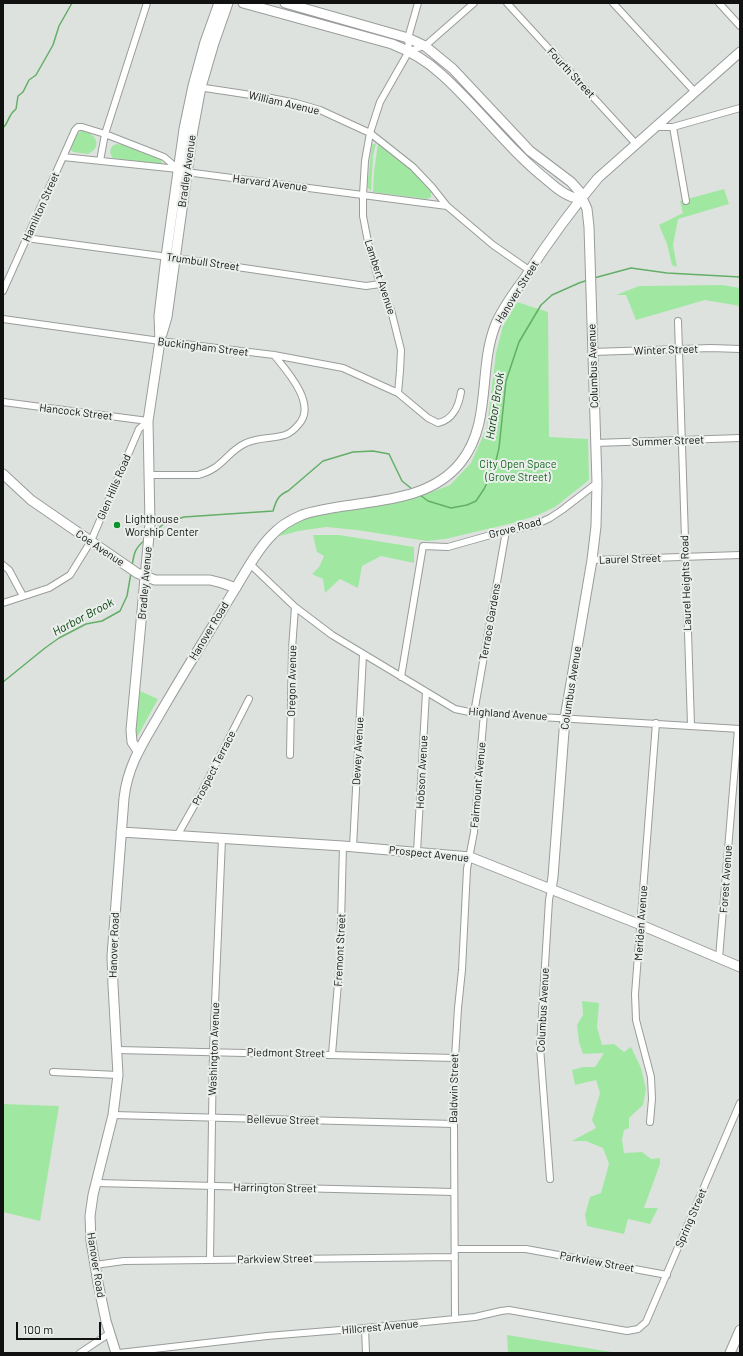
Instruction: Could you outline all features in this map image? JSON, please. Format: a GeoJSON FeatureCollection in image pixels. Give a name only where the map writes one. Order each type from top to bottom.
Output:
{"type":"FeatureCollection","features":[{"type":"Feature","properties":{"kind":"street"},"geometry":{"type":"LineString","coordinates":[[100,161],[105,134],[147,3]]}},
{"type":"Feature","properties":{"kind":"street","name":"Bradley Avenue"},"geometry":{"type":"LineString","coordinates":[[160,341],[159,316],[166,257],[182,171],[193,130],[197,87],[205,42],[219,3]]}},
{"type":"Feature","properties":{"kind":"street","name":"Bradley Avenue"},"geometry":{"type":"LineString","coordinates":[[197,87],[228,3]]}},
{"type":"Feature","properties":{"kind":"street"},"geometry":{"type":"LineString","coordinates":[[243,3],[392,44],[425,60],[442,74],[523,159],[564,194],[574,198],[582,198]]}},
{"type":"Feature","properties":{"kind":"street"},"geometry":{"type":"LineString","coordinates":[[409,51],[408,38],[418,3]]}},
{"type":"Feature","properties":{"kind":"street"},"geometry":{"type":"LineString","coordinates":[[409,51],[425,46],[474,3]]}},
{"type":"Feature","properties":{"kind":"street","name":"Fourth Street"},"geometry":{"type":"LineString","coordinates":[[507,3],[636,144]]}},
{"type":"Feature","properties":{"kind":"street"},"geometry":{"type":"LineString","coordinates":[[613,3],[695,92]]}},
{"type":"Feature","properties":{"kind":"street"},"geometry":{"type":"LineString","coordinates":[[719,3],[740,26]]}},
{"type":"Feature","properties":{"kind":"street"},"geometry":{"type":"LineString","coordinates":[[289,4],[290,16]]}},
{"type":"Feature","properties":{"kind":"street","name":"Columbus Avenue"},"geometry":{"type":"LineString","coordinates":[[289,4],[408,38],[425,46],[453,69],[532,152],[571,182],[579,191],[588,214],[597,483],[596,526],[592,560],[565,718],[553,877],[549,900],[540,1047],[550,1179]]}},
{"type":"Feature","properties":{"kind":"street"},"geometry":{"type":"LineString","coordinates":[[345,31],[347,20]]}},
{"type":"Feature","properties":{"kind":"street","name":"Lambert Avenue"},"geometry":{"type":"LineString","coordinates":[[398,393],[401,350],[391,310],[380,284],[369,247],[363,216],[363,195],[365,161],[370,132],[380,102],[409,51]]}},
{"type":"Feature","properties":{"kind":"street","name":"Hanover Street"},"geometry":{"type":"LineString","coordinates":[[250,564],[271,536],[291,520],[302,515],[327,509],[395,498],[416,492],[432,486],[452,472],[464,459],[472,445],[479,423],[489,355],[495,326],[502,312],[529,270],[598,178],[740,52]]}},
{"type":"Feature","properties":{"kind":"street","name":"William Avenue"},"geometry":{"type":"LineString","coordinates":[[197,87],[296,103],[320,110],[370,132],[414,166],[447,206],[493,245],[529,270]]}},
{"type":"Feature","properties":{"kind":"street"},"geometry":{"type":"LineString","coordinates":[[655,127],[673,127],[740,108]]}},
{"type":"Feature","properties":{"kind":"street"},"geometry":{"type":"LineString","coordinates":[[484,119],[494,111]]}},
{"type":"Feature","properties":{"kind":"street","name":"Hamilton Street"},"geometry":{"type":"LineString","coordinates":[[3,291],[75,130],[78,127],[82,127],[105,134]]}},
{"type":"Feature","properties":{"kind":"street"},"geometry":{"type":"LineString","coordinates":[[673,127],[686,201]]}},
{"type":"Feature","properties":{"kind":"street"},"geometry":{"type":"LineString","coordinates":[[105,134],[164,157],[182,171]]}},
{"type":"Feature","properties":{"kind":"street"},"geometry":{"type":"LineString","coordinates":[[523,159],[532,152]]}},
{"type":"Feature","properties":{"kind":"street","name":"Harvard Avenue"},"geometry":{"type":"LineString","coordinates":[[63,157],[447,206]]}},
{"type":"Feature","properties":{"kind":"street","name":"Bradley Avenue"},"geometry":{"type":"LineString","coordinates":[[138,751],[132,742],[131,730],[141,575],[147,564],[151,508],[148,421],[160,341],[167,318],[176,258],[182,171]]}},
{"type":"Feature","properties":{"kind":"street","name":"Trumbull Street"},"geometry":{"type":"LineString","coordinates":[[26,238],[366,286],[380,284]]}},
{"type":"Feature","properties":{"kind":"street","name":"Buckingham Street"},"geometry":{"type":"LineString","coordinates":[[3,319],[274,355],[343,368],[398,393],[428,418],[438,422],[446,420],[453,414],[459,403],[461,392]]}},
{"type":"Feature","properties":{"kind":"street","name":"Laurel Heights Road"},"geometry":{"type":"LineString","coordinates":[[678,320],[691,725]]}},
{"type":"Feature","properties":{"kind":"street","name":"Winter Street"},"geometry":{"type":"LineString","coordinates":[[592,352],[679,349],[740,349]]}},
{"type":"Feature","properties":{"kind":"street"},"geometry":{"type":"LineString","coordinates":[[150,475],[198,475],[205,473],[221,464],[242,445],[248,442],[285,435],[297,427],[302,420],[305,407],[303,400],[293,380],[274,355]]}},
{"type":"Feature","properties":{"kind":"street","name":"Hancock Street"},"geometry":{"type":"LineString","coordinates":[[3,402],[148,421]]}},
{"type":"Feature","properties":{"kind":"street","name":"Glen Hills Road"},"geometry":{"type":"LineString","coordinates":[[3,602],[49,588],[70,575],[91,541],[140,429],[148,421]]}},
{"type":"Feature","properties":{"kind":"street","name":"Summer Street"},"geometry":{"type":"LineString","coordinates":[[595,443],[740,438]]}},
{"type":"Feature","properties":{"kind":"street","name":"Coe Avenue"},"geometry":{"type":"LineString","coordinates":[[3,474],[31,500],[141,575],[159,581],[210,580],[236,588]]}},
{"type":"Feature","properties":{"kind":"street","name":"Grove Road"},"geometry":{"type":"LineString","coordinates":[[401,677],[423,546],[448,547],[537,524],[550,518],[597,483]]}},
{"type":"Feature","properties":{"kind":"street","name":"Terrace Gardens"},"geometry":{"type":"LineString","coordinates":[[474,713],[506,531]]}},
{"type":"Feature","properties":{"kind":"street","name":"Laurel Street"},"geometry":{"type":"LineString","coordinates":[[592,560],[740,555]]}},
{"type":"Feature","properties":{"kind":"street"},"geometry":{"type":"LineString","coordinates":[[3,564],[9,570],[23,596]]}},
{"type":"Feature","properties":{"kind":"street","name":"Hanover Road"},"geometry":{"type":"LineString","coordinates":[[116,1353],[95,1265],[91,1241],[90,1216],[96,1183],[112,1116],[118,1074],[118,1050],[112,956],[126,783],[138,751],[250,564]]}},
{"type":"Feature","properties":{"kind":"street","name":"Highland Avenue"},"geometry":{"type":"LineString","coordinates":[[250,564],[295,607],[332,636],[455,709],[474,713],[739,729]]}},
{"type":"Feature","properties":{"kind":"street","name":"Oregon Avenue"},"geometry":{"type":"LineString","coordinates":[[290,755],[292,649],[295,607]]}},
{"type":"Feature","properties":{"kind":"street","name":"Dewey Avenue"},"geometry":{"type":"LineString","coordinates":[[348,846],[363,655]]}},
{"type":"Feature","properties":{"kind":"street","name":"Hobson Avenue"},"geometry":{"type":"LineString","coordinates":[[417,852],[426,692]]}},
{"type":"Feature","properties":{"kind":"street","name":"Prospect Terrace"},"geometry":{"type":"LineString","coordinates":[[177,836],[199,797],[249,699]]}},
{"type":"Feature","properties":{"kind":"street","name":"Fairmount Avenue"},"geometry":{"type":"LineString","coordinates":[[470,857],[474,832],[484,713]]}},
{"type":"Feature","properties":{"kind":"street","name":"Meriden Avenue"},"geometry":{"type":"LineString","coordinates":[[650,1122],[652,1099],[651,1077],[636,1020],[635,1006],[656,723]]}},
{"type":"Feature","properties":{"kind":"street","name":"Forest Avenue"},"geometry":{"type":"LineString","coordinates":[[720,958],[739,729]]}},
{"type":"Feature","properties":{"kind":"street","name":"Prospect Avenue"},"geometry":{"type":"LineString","coordinates":[[121,832],[348,846],[470,857],[641,925],[740,967]]}},
{"type":"Feature","properties":{"kind":"street","name":"Washington Avenue"},"geometry":{"type":"LineString","coordinates":[[210,1259],[213,1051],[222,839]]}},
{"type":"Feature","properties":{"kind":"street","name":"Fremont Street"},"geometry":{"type":"LineString","coordinates":[[332,1054],[348,846]]}},
{"type":"Feature","properties":{"kind":"street","name":"Baldwin Street"},"geometry":{"type":"LineString","coordinates":[[455,1319],[455,1058],[462,970],[466,880],[470,857]]}},
{"type":"Feature","properties":{"kind":"street","name":"Piedmont Street"},"geometry":{"type":"LineString","coordinates":[[118,1050],[213,1051],[455,1058]]}},
{"type":"Feature","properties":{"kind":"street"},"geometry":{"type":"LineString","coordinates":[[53,1072],[118,1074]]}},
{"type":"Feature","properties":{"kind":"street","name":"Spring Street"},"geometry":{"type":"LineString","coordinates":[[638,1329],[646,1322],[740,1103]]}},
{"type":"Feature","properties":{"kind":"street","name":"Bellevue Street"},"geometry":{"type":"LineString","coordinates":[[112,1116],[454,1124]]}},
{"type":"Feature","properties":{"kind":"street","name":"Harrington Street"},"geometry":{"type":"LineString","coordinates":[[96,1183],[454,1192]]}},
{"type":"Feature","properties":{"kind":"street","name":"Parkview Street"},"geometry":{"type":"LineString","coordinates":[[455,1249],[526,1249],[667,1275]]}},
{"type":"Feature","properties":{"kind":"street","name":"Parkview Street"},"geometry":{"type":"LineString","coordinates":[[95,1265],[124,1261],[210,1259],[455,1257]]}},
{"type":"Feature","properties":{"kind":"street","name":"Hillcrest Avenue"},"geometry":{"type":"LineString","coordinates":[[119,1353],[266,1336],[475,1317],[509,1310],[627,1331],[638,1329]]}},
{"type":"Feature","properties":{"kind":"street"},"geometry":{"type":"LineString","coordinates":[[365,1328],[366,1353]]}},
{"type":"Feature","properties":{"kind":"street"},"geometry":{"type":"LineString","coordinates":[[730,1353],[740,1330]]}},
{"type":"Feature","properties":{"kind":"street"},"geometry":{"type":"LineString","coordinates":[[80,1353],[110,1333]]}},
{"type":"Feature","properties":{"kind":"green space"},"geometry":{"type":"Polygon","coordinates":[[[81,131],[94,136],[96,140],[96,147],[88,154],[73,152],[71,150],[74,139],[81,131]]]}},
{"type":"Feature","properties":{"kind":"green space"},"geometry":{"type":"Polygon","coordinates":[[[376,143],[373,156],[371,191],[367,187],[372,145],[376,143]]]}},
{"type":"Feature","properties":{"kind":"green space"},"geometry":{"type":"Polygon","coordinates":[[[378,143],[403,161],[431,191],[431,197],[427,199],[373,192],[378,143]]]}},
{"type":"Feature","properties":{"kind":"green space"},"geometry":{"type":"Polygon","coordinates":[[[116,144],[123,145],[161,160],[162,163],[113,158],[110,150],[116,144]]]}},
{"type":"Feature","properties":{"kind":"green space"},"geometry":{"type":"Polygon","coordinates":[[[724,189],[729,204],[678,219],[673,245],[677,267],[672,265],[667,244],[659,225],[683,213],[680,201],[724,189]]]}},
{"type":"Feature","properties":{"kind":"green space"},"geometry":{"type":"Polygon","coordinates":[[[722,285],[740,288],[740,306],[705,300],[636,320],[626,295],[616,295],[639,286],[722,285]]]}},
{"type":"Feature","properties":{"kind":"green space","name":"City Open Space (Grove Street)"},"geometry":{"type":"Polygon","coordinates":[[[517,302],[548,312],[549,437],[588,439],[589,480],[555,507],[538,515],[513,523],[445,539],[427,541],[357,530],[326,527],[279,536],[276,534],[293,522],[314,514],[416,498],[450,485],[471,463],[487,427],[496,353],[503,326],[517,302]]]}},
{"type":"Feature","properties":{"kind":"green space"},"geometry":{"type":"Polygon","coordinates":[[[313,535],[339,535],[414,547],[414,563],[381,556],[362,566],[358,588],[340,579],[325,593],[323,579],[312,574],[319,567],[324,556],[317,552],[313,535]]]}},
{"type":"Feature","properties":{"kind":"green space"},"geometry":{"type":"Polygon","coordinates":[[[140,691],[158,699],[136,739],[136,717],[140,691]]]}},
{"type":"Feature","properties":{"kind":"green space"},"geometry":{"type":"Polygon","coordinates":[[[582,1001],[599,1003],[597,1027],[602,1045],[614,1044],[624,1052],[631,1047],[641,1068],[646,1089],[643,1105],[629,1118],[629,1128],[624,1130],[622,1140],[624,1153],[642,1152],[651,1159],[660,1158],[660,1164],[644,1208],[658,1208],[650,1224],[628,1219],[624,1234],[587,1226],[585,1215],[590,1197],[601,1193],[609,1164],[603,1148],[586,1141],[572,1141],[596,1128],[592,1120],[600,1093],[596,1080],[575,1085],[572,1070],[583,1067],[595,1067],[604,1053],[583,1054],[579,1042],[577,1025],[583,1015],[582,1001]]]}},
{"type":"Feature","properties":{"kind":"green space"},"geometry":{"type":"Polygon","coordinates":[[[3,1104],[59,1106],[40,1221],[3,1212],[3,1104]]]}},
{"type":"Feature","properties":{"kind":"green space"},"geometry":{"type":"Polygon","coordinates":[[[507,1335],[618,1353],[508,1353],[507,1335]]]}},
{"type":"Feature","properties":{"kind":"waterway"},"geometry":{"type":"LineString","coordinates":[[3,128],[11,114],[16,109],[18,96],[23,92],[29,80],[36,75],[53,45],[59,26],[72,3]]}},
{"type":"Feature","properties":{"kind":"waterway","name":"Harbor Brook"},"geometry":{"type":"LineString","coordinates":[[594,278],[631,268],[667,273],[740,277]]}},
{"type":"Feature","properties":{"kind":"waterway","name":"Harbor Brook"},"geometry":{"type":"LineString","coordinates":[[420,495],[428,501],[451,508],[467,505],[476,501],[494,469],[499,448],[506,381],[519,342],[541,305],[552,295],[588,280]]}},
{"type":"Feature","properties":{"kind":"waterway","name":"Harbor Brook"},"geometry":{"type":"LineString","coordinates":[[152,533],[165,523],[184,517],[273,511],[276,501],[280,496],[323,461],[353,452],[373,451],[389,454],[402,481],[412,489]]}},
{"type":"Feature","properties":{"kind":"waterway","name":"Harbor Brook"},"geometry":{"type":"LineString","coordinates":[[132,566],[136,551],[145,540]]}},
{"type":"Feature","properties":{"kind":"waterway","name":"Harbor Brook"},"geometry":{"type":"LineString","coordinates":[[3,682],[59,638],[86,624],[102,621],[120,611],[127,596],[131,573]]}},
{"type":"Feature","properties":{"kind":"place","name":"Lighthouse Worship Center"},"geometry":{"type":"Point","coordinates":[117,525]}}]}
